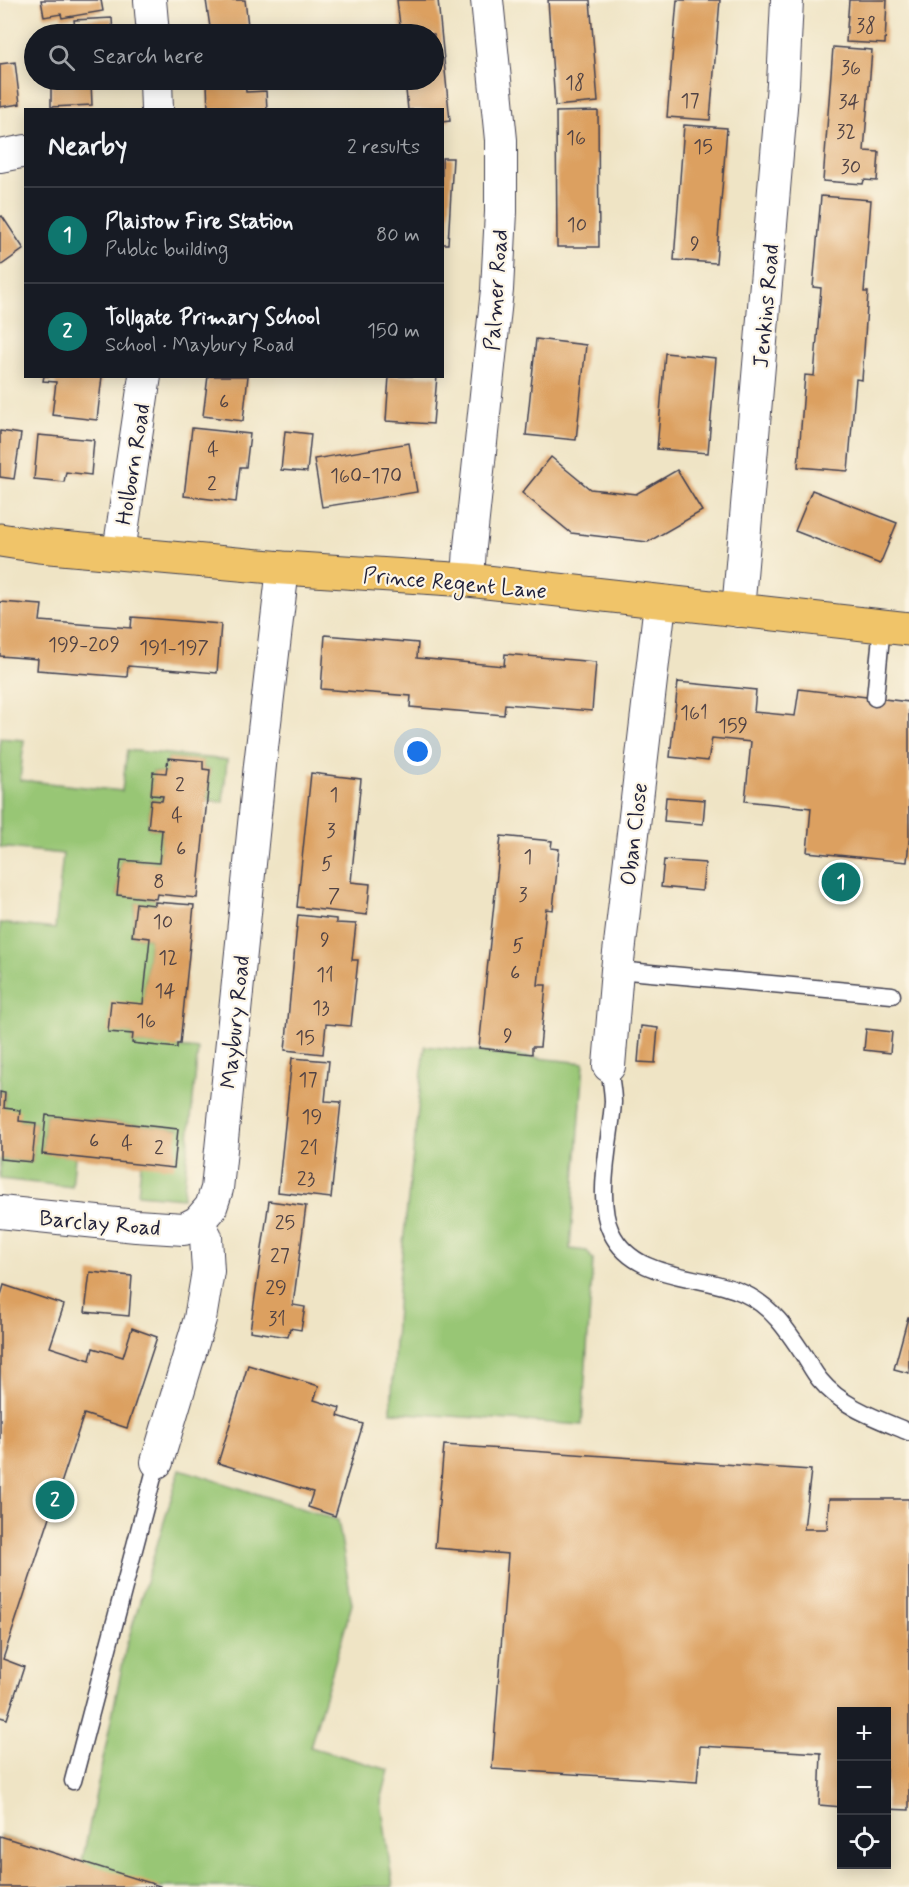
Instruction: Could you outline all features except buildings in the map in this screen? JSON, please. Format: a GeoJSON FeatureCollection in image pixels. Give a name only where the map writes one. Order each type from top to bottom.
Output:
{"type":"FeatureCollection","features":[{"type":"Feature","properties":{"kind":"main road","name":"Prince Regent Lane"},"geometry":{"type":"LineString","coordinates":[[0,540],[39,546],[283,568],[468,580],[895,628]]}},
{"type":"Feature","properties":{"kind":"street"},"geometry":{"type":"LineString","coordinates":[[150,0],[152,24]]}},
{"type":"Feature","properties":{"kind":"street","name":"Palmer Road"},"geometry":{"type":"LineString","coordinates":[[468,580],[496,301],[501,212],[501,140],[487,0]]}},
{"type":"Feature","properties":{"kind":"street","name":"Jenkins Road"},"geometry":{"type":"LineString","coordinates":[[738,611],[782,96],[788,0]]}},
{"type":"Feature","properties":{"kind":"street"},"geometry":{"type":"LineString","coordinates":[[156,90],[157,108]]}},
{"type":"Feature","properties":{"kind":"street"},"geometry":{"type":"LineString","coordinates":[[0,156],[24,151]]}},
{"type":"Feature","properties":{"kind":"street","name":"Holborn Road"},"geometry":{"type":"LineString","coordinates":[[119,552],[145,378]]}},
{"type":"Feature","properties":{"kind":"street","name":"Maybury Road"},"geometry":{"type":"LineString","coordinates":[[198,1222],[212,1207],[217,1189],[260,765],[283,568]]}},
{"type":"Feature","properties":{"kind":"street","name":"Oban Close"},"geometry":{"type":"LineString","coordinates":[[609,1066],[617,970],[660,603]]}},
{"type":"Feature","properties":{"kind":"street","name":"Barclay Road"},"geometry":{"type":"LineString","coordinates":[[0,1212],[184,1229],[198,1222]]}},
{"type":"Feature","properties":{"kind":"street"},"geometry":{"type":"LineString","coordinates":[[157,1462],[200,1319],[208,1271],[206,1237],[198,1222]]}},
{"type":"Feature","properties":{"kind":"lane"},"geometry":{"type":"LineString","coordinates":[[875,698],[895,628]]}},
{"type":"Feature","properties":{"kind":"lane"},"geometry":{"type":"LineString","coordinates":[[617,970],[892,995]]}},
{"type":"Feature","properties":{"kind":"lane"},"geometry":{"type":"LineString","coordinates":[[609,1066],[613,1099],[605,1174],[605,1210],[610,1232],[621,1247],[644,1264],[662,1272],[721,1285],[761,1303],[778,1317],[819,1380],[837,1396],[859,1410],[909,1432]]}},
{"type":"Feature","properties":{"kind":"lane"},"geometry":{"type":"LineString","coordinates":[[73,1781],[157,1462]]}},
{"type":"Feature","properties":{"kind":"green space"},"geometry":{"type":"Polygon","coordinates":[[[0,738],[24,740],[20,780],[122,791],[127,750],[227,760],[223,802],[207,800],[210,770],[203,769],[203,761],[168,758],[166,773],[153,772],[151,794],[163,796],[162,801],[151,800],[148,828],[162,830],[159,863],[121,860],[117,895],[156,899],[155,905],[136,903],[132,936],[150,938],[143,1004],[109,1031],[133,1034],[132,1043],[198,1049],[183,1198],[138,1194],[141,1164],[178,1129],[46,1115],[42,1153],[75,1157],[72,1187],[0,1179],[0,1159],[32,1162],[36,1123],[19,1121],[4,1108],[5,1093],[0,1092],[0,923],[55,929],[63,854],[0,847],[0,738]]]}},
{"type":"Feature","properties":{"kind":"green space"},"geometry":{"type":"Polygon","coordinates":[[[425,1046],[584,1063],[570,1249],[587,1251],[593,1260],[582,1425],[391,1412],[398,1289],[425,1046]]]}},
{"type":"Feature","properties":{"kind":"green space"},"geometry":{"type":"Polygon","coordinates":[[[180,1469],[338,1520],[352,1604],[310,1747],[389,1770],[381,1801],[393,1887],[0,1887],[0,1836],[82,1862],[126,1647],[180,1469]]]}},
{"type":"Feature","properties":{"kind":"place","name":"Plaistow Fire Station"},"geometry":{"type":"Point","coordinates":[841,882]}},
{"type":"Feature","properties":{"kind":"place","name":"Tollgate Primary School"},"geometry":{"type":"Point","coordinates":[55,1500]}}]}
